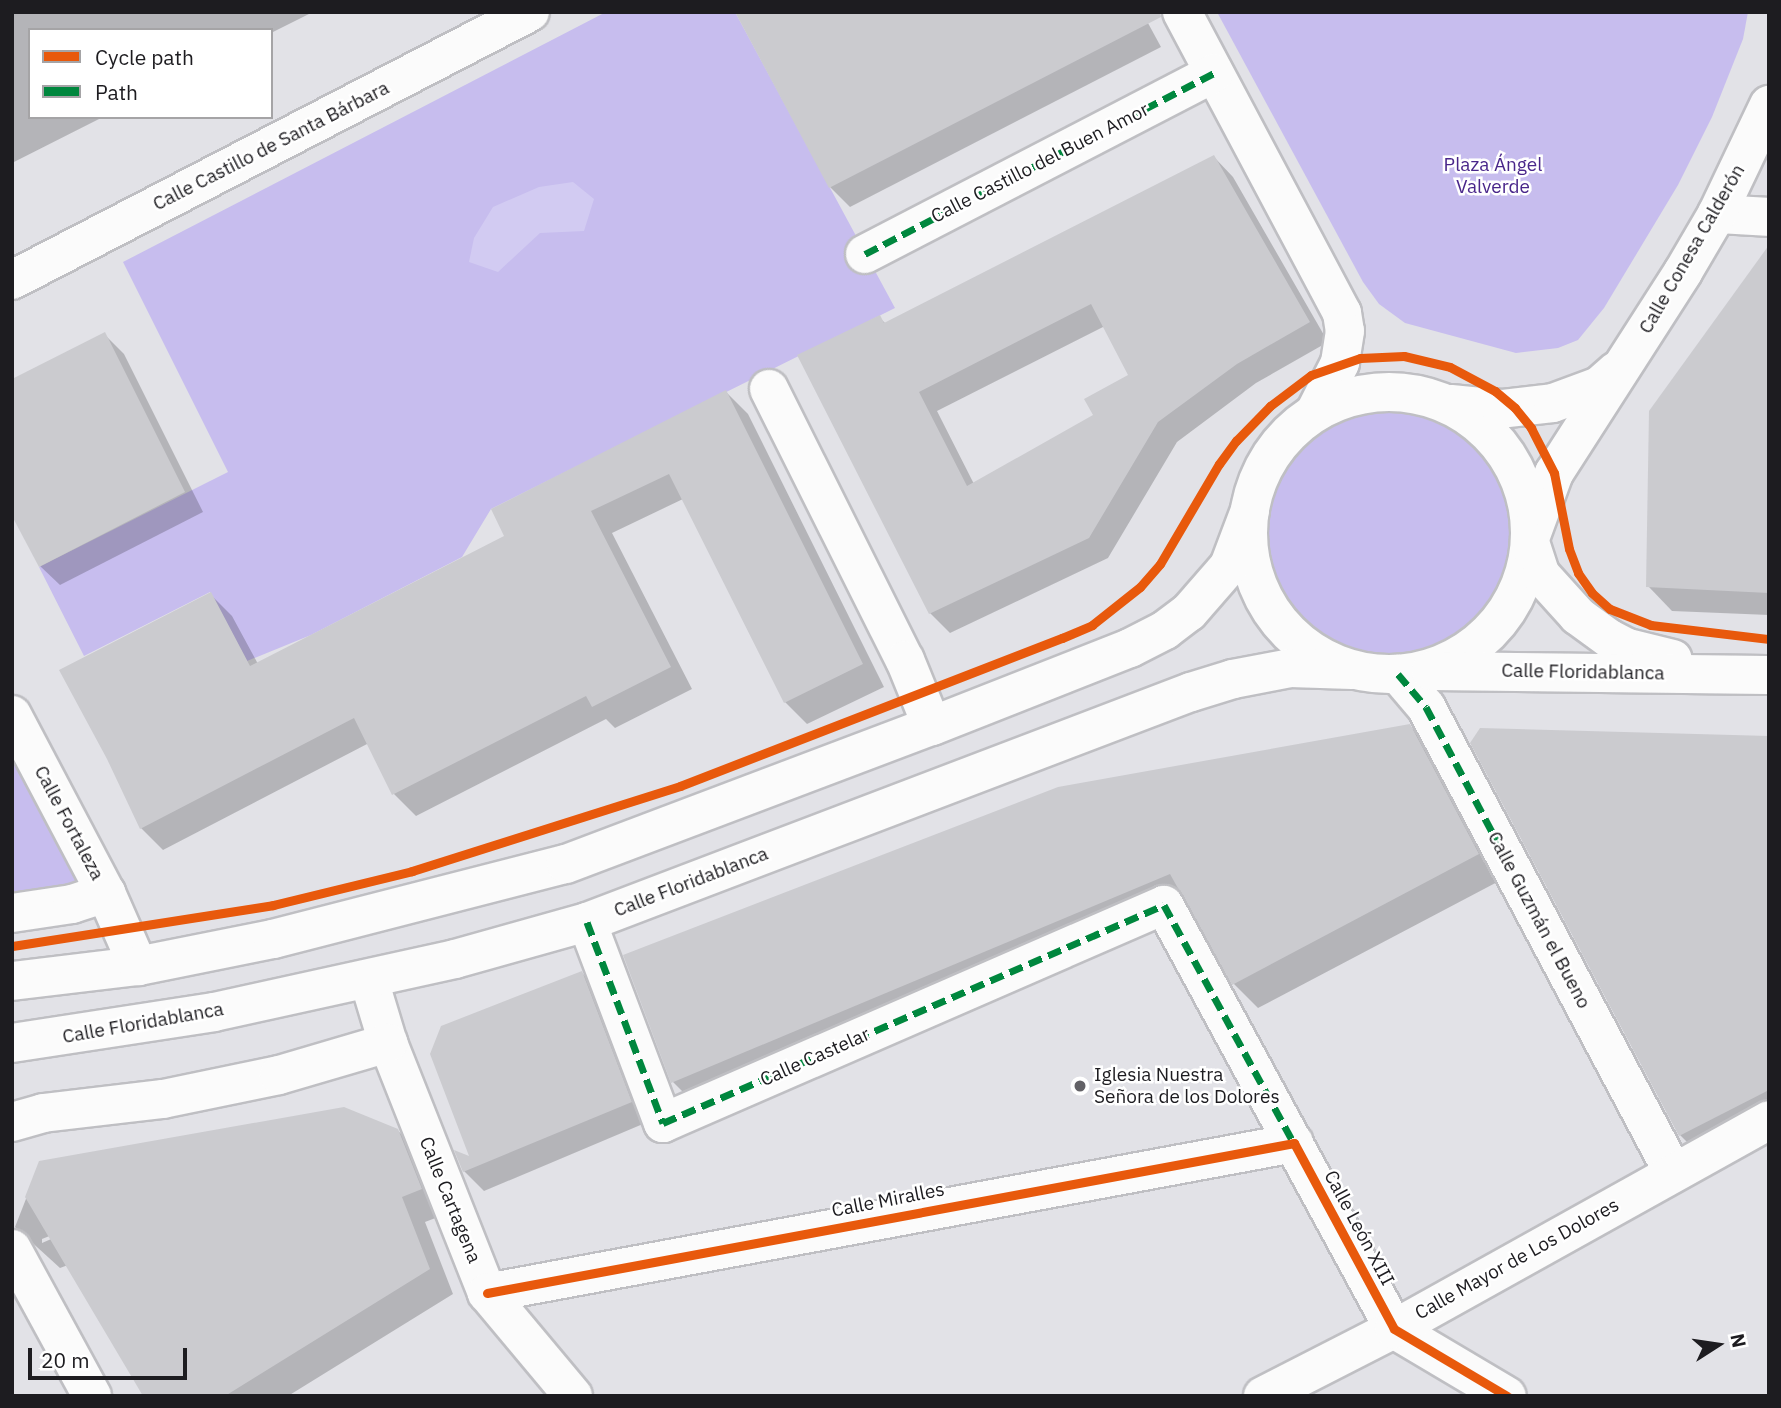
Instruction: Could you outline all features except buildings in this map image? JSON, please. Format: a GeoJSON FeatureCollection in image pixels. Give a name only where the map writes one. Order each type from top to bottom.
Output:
{"type":"FeatureCollection","features":[{"type":"Feature","properties":{"kind":"street","name":"Calle Castillo de Santa Bárbara"},"geometry":{"type":"LineString","coordinates":[[12,280],[530,12]]}},
{"type":"Feature","properties":{"kind":"street"},"geometry":{"type":"LineString","coordinates":[[1182,12],[1342,313],[1345,331],[1340,363],[1315,412]]}},
{"type":"Feature","properties":{"kind":"street","name":"Calle Castillo del Buen Amor"},"geometry":{"type":"LineString","coordinates":[[865,254],[1214,73]]}},
{"type":"Feature","properties":{"kind":"street","name":"Calle Conesa Calderón"},"geometry":{"type":"LineString","coordinates":[[1530,542],[1554,474],[1632,355],[1717,214],[1769,105]]}},
{"type":"Feature","properties":{"kind":"street"},"geometry":{"type":"LineString","coordinates":[[1717,214],[1769,217]]}},
{"type":"Feature","properties":{"kind":"street","name":"Calle Conesa Calderón"},"geometry":{"type":"LineString","coordinates":[[1444,402],[1502,409],[1553,402],[1599,386],[1632,355]]}},
{"type":"Feature","properties":{"kind":"street"},"geometry":{"type":"LineString","coordinates":[[769,389],[905,660],[932,726]]}},
{"type":"Feature","properties":{"kind":"street"},"geometry":{"type":"LineString","coordinates":[[12,981],[138,966],[339,923],[566,864],[1130,648],[1164,630],[1189,612],[1229,566],[1266,462],[1297,425],[1315,412],[1345,398],[1372,392],[1417,394],[1444,402],[1479,424],[1510,460],[1525,496],[1530,542],[1521,582],[1499,622],[1465,652],[1410,673]]}},
{"type":"Feature","properties":{"kind":"street"},"geometry":{"type":"LineString","coordinates":[[1250,510],[1249,555],[1265,602],[1289,633],[1309,649],[1352,670]]}},
{"type":"Feature","properties":{"kind":"street","name":"Calle Floridablanca"},"geometry":{"type":"LineString","coordinates":[[1530,542],[1538,568],[1555,593],[1578,616],[1610,639],[1650,655],[1756,674]]}},
{"type":"Feature","properties":{"kind":"street","name":"Calle Floridablanca"},"geometry":{"type":"LineString","coordinates":[[12,1043],[141,1025],[369,980],[587,922],[1154,704],[1233,678],[1267,671],[1317,666],[1410,673],[1756,674]]}},
{"type":"Feature","properties":{"kind":"street","name":"Calle Guzmán el Bueno"},"geometry":{"type":"LineString","coordinates":[[1410,673],[1673,1172]]}},
{"type":"Feature","properties":{"kind":"street","name":"Calle Fortaleza"},"geometry":{"type":"LineString","coordinates":[[12,715],[21,755],[106,894],[138,966]]}},
{"type":"Feature","properties":{"kind":"street"},"geometry":{"type":"LineString","coordinates":[[12,913],[72,904],[106,894]]}},
{"type":"Feature","properties":{"kind":"street","name":"Calle Castelar"},"geometry":{"type":"LineString","coordinates":[[587,922],[663,1123],[1164,905]]}},
{"type":"Feature","properties":{"kind":"street","name":"Calle León XIII"},"geometry":{"type":"LineString","coordinates":[[1164,905],[1394,1329]]}},
{"type":"Feature","properties":{"kind":"street","name":"Calle Cartagena"},"geometry":{"type":"LineString","coordinates":[[369,980],[388,1043],[487,1293],[573,1396]]}},
{"type":"Feature","properties":{"kind":"street"},"geometry":{"type":"LineString","coordinates":[[12,1122],[43,1113],[163,1099],[266,1078],[388,1043]]}},
{"type":"Feature","properties":{"kind":"street","name":"Calle Mayor de Los Dolores"},"geometry":{"type":"LineString","coordinates":[[1263,1396],[1394,1329],[1769,1120]]}},
{"type":"Feature","properties":{"kind":"street","name":"Calle Miralles"},"geometry":{"type":"LineString","coordinates":[[487,1293],[1294,1143]]}},
{"type":"Feature","properties":{"kind":"street"},"geometry":{"type":"LineString","coordinates":[[12,1249],[92,1396]]}},
{"type":"Feature","properties":{"kind":"street"},"geometry":{"type":"LineString","coordinates":[[1394,1329],[1507,1396]]}},
{"type":"Feature","properties":{"kind":"green space"},"geometry":{"type":"Polygon","coordinates":[[[606,12],[735,12],[895,308],[491,509],[462,557],[311,635],[247,661],[210,592],[84,656],[39,567],[228,472],[123,262],[606,12]]]}},
{"type":"Feature","properties":{"kind":"green space","name":"Plaza Ángel Valverde"},"geometry":{"type":"Polygon","coordinates":[[[1217,12],[1748,12],[1743,39],[1712,117],[1678,185],[1604,308],[1578,340],[1558,348],[1516,353],[1405,323],[1379,304],[1363,282],[1217,12]]]}},
{"type":"Feature","properties":{"kind":"green space"},"geometry":{"type":"Polygon","coordinates":[[[1389,392],[1416,395],[1443,403],[1467,416],[1489,433],[1506,455],[1519,479],[1527,506],[1530,533],[1527,560],[1519,587],[1506,611],[1489,633],[1467,650],[1443,663],[1416,671],[1389,674],[1362,671],[1335,663],[1311,650],[1289,633],[1272,611],[1259,587],[1251,560],[1248,533],[1251,506],[1259,479],[1272,455],[1289,433],[1311,416],[1335,403],[1362,395],[1389,392]]]}},
{"type":"Feature","properties":{"kind":"green space"},"geometry":{"type":"Polygon","coordinates":[[[31,750],[106,893],[12,913],[12,760],[31,750]]]}},
{"type":"Feature","properties":{"kind":"shaded area"},"geometry":{"type":"Polygon","coordinates":[[[573,182],[594,199],[584,231],[540,233],[498,272],[469,262],[474,238],[493,207],[539,187],[573,182]]]}},
{"type":"Feature","properties":{"kind":"marked path"},"geometry":{"type":"LineString","coordinates":[[865,254],[1214,73]]}},
{"type":"Feature","properties":{"kind":"marked path"},"geometry":{"type":"LineString","coordinates":[[1398,674],[1426,707],[1499,845]]}},
{"type":"Feature","properties":{"kind":"marked path"},"geometry":{"type":"LineString","coordinates":[[587,922],[663,1123],[1164,905],[1294,1143]]}},
{"type":"Feature","properties":{"kind":"cycle path"},"geometry":{"type":"LineString","coordinates":[[12,946],[273,905],[412,871],[680,786],[1092,625],[1140,587],[1160,564],[1219,464],[1236,441],[1270,406],[1311,375],[1360,358],[1404,356],[1450,367],[1495,391],[1515,408],[1531,428],[1554,473],[1569,549],[1578,573],[1592,593],[1610,609],[1651,625],[1769,639]]}},
{"type":"Feature","properties":{"kind":"cycle path"},"geometry":{"type":"LineString","coordinates":[[487,1293],[1294,1143],[1394,1329],[1507,1396]]}},
{"type":"Feature","properties":{"kind":"place","name":"Iglesia Nuestra Señora de los Dolores"},"geometry":{"type":"Point","coordinates":[1080,1086]}}]}
